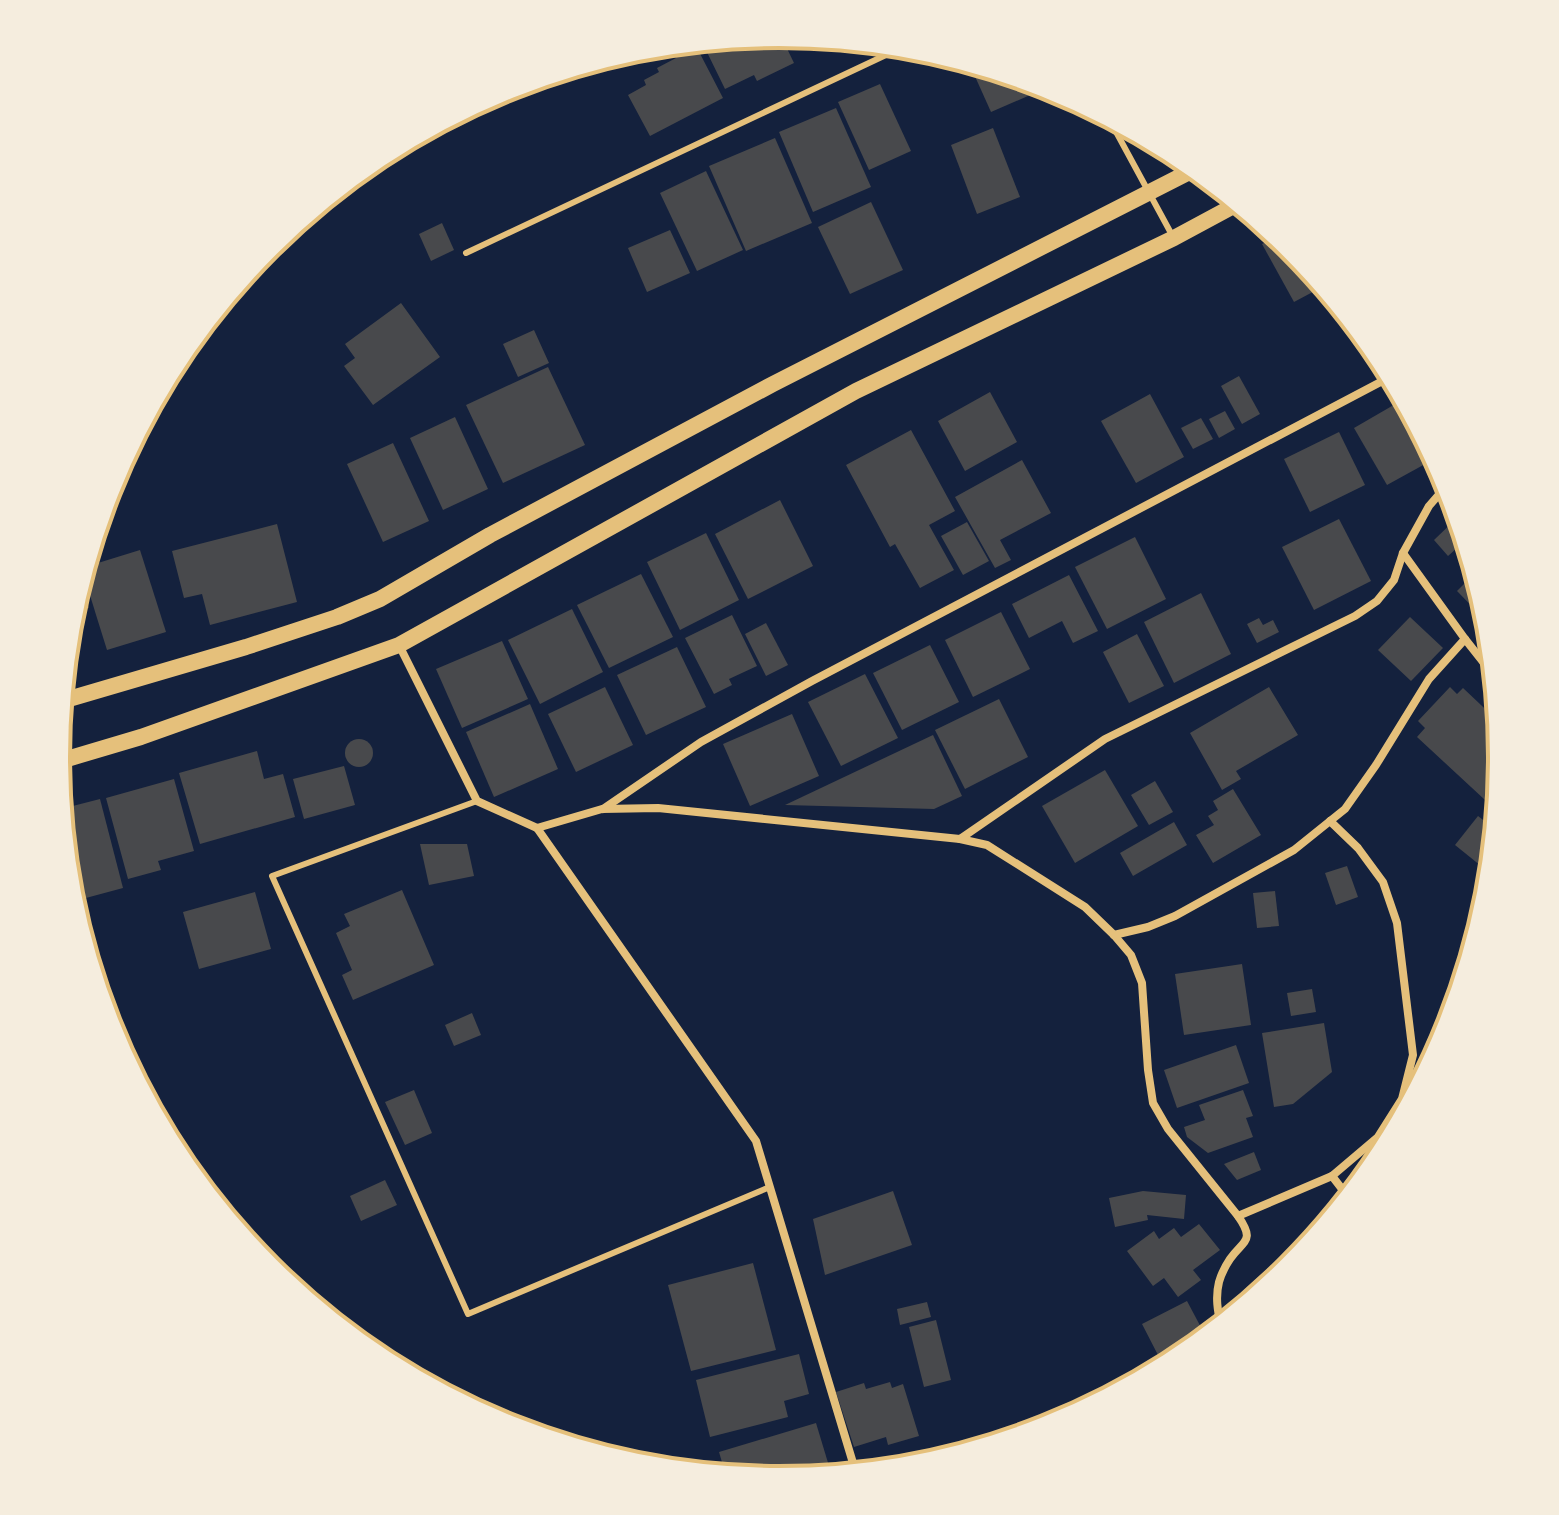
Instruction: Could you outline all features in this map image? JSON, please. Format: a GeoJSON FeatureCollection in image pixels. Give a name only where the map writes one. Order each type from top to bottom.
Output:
{"type":"FeatureCollection","features":[{"type":"Feature","properties":{"kind":"main road"},"geometry":{"type":"LineString","coordinates":[[73,698],[246,647],[337,617],[380,599],[490,535],[773,384],[1184,175]]}},
{"type":"Feature","properties":{"kind":"main road"},"geometry":{"type":"LineString","coordinates":[[70,758],[141,737],[399,645],[856,391],[1228,209]]}},
{"type":"Feature","properties":{"kind":"street"},"geometry":{"type":"LineString","coordinates":[[602,809],[701,742],[1381,382]]}},
{"type":"Feature","properties":{"kind":"street"},"geometry":{"type":"LineString","coordinates":[[960,839],[1105,739],[1355,616],[1377,601],[1394,580],[1403,553],[1438,495]]}},
{"type":"Feature","properties":{"kind":"street"},"geometry":{"type":"LineString","coordinates":[[1403,553],[1482,661]]}},
{"type":"Feature","properties":{"kind":"street"},"geometry":{"type":"LineString","coordinates":[[1114,935],[1148,927],[1175,916],[1294,850],[1345,809],[1429,679],[1465,639]]}},
{"type":"Feature","properties":{"kind":"street"},"geometry":{"type":"LineString","coordinates":[[399,645],[477,801],[537,828],[756,1141],[853,1463]]}},
{"type":"Feature","properties":{"kind":"street"},"geometry":{"type":"LineString","coordinates":[[537,828],[602,809],[658,808],[960,839],[987,845],[1085,907],[1131,955],[1142,983],[1153,1103],[1168,1129],[1238,1216],[1247,1234],[1244,1244],[1231,1258],[1219,1280],[1216,1303],[1218,1314]]}},
{"type":"Feature","properties":{"kind":"street"},"geometry":{"type":"LineString","coordinates":[[1330,821],[1358,848],[1383,882],[1397,923],[1413,1055],[1403,1095]]}},
{"type":"Feature","properties":{"kind":"street"},"geometry":{"type":"LineString","coordinates":[[1238,1216],[1332,1176],[1378,1137],[1395,1110]]}},
{"type":"Feature","properties":{"kind":"street"},"geometry":{"type":"LineString","coordinates":[[1332,1176],[1342,1189]]}},
{"type":"Feature","properties":{"kind":"lane"},"geometry":{"type":"LineString","coordinates":[[466,253],[884,56]]}},
{"type":"Feature","properties":{"kind":"lane"},"geometry":{"type":"LineString","coordinates":[[1117,134],[1174,238]]}},
{"type":"Feature","properties":{"kind":"lane"},"geometry":{"type":"LineString","coordinates":[[477,801],[272,876],[468,1314],[770,1187]]}},
{"type":"Feature","properties":{"kind":"building"},"geometry":{"type":"Polygon","coordinates":[[[787,48],[794,63],[757,81],[754,75],[725,89],[707,52],[787,48]]]}},
{"type":"Feature","properties":{"kind":"building"},"geometry":{"type":"Polygon","coordinates":[[[700,53],[723,98],[650,136],[628,95],[646,85],[644,80],[659,72],[657,68],[676,58],[700,53]]]}},
{"type":"Feature","properties":{"kind":"building"},"geometry":{"type":"Polygon","coordinates":[[[975,76],[1031,95],[991,112],[975,76]]]}},
{"type":"Feature","properties":{"kind":"building"},"geometry":{"type":"Polygon","coordinates":[[[880,84],[911,151],[869,170],[838,102],[880,84]]]}},
{"type":"Feature","properties":{"kind":"building"},"geometry":{"type":"Polygon","coordinates":[[[836,108],[871,187],[813,212],[779,132],[836,108]]]}},
{"type":"Feature","properties":{"kind":"building"},"geometry":{"type":"Polygon","coordinates":[[[993,128],[1020,197],[977,214],[951,145],[993,128]]]}},
{"type":"Feature","properties":{"kind":"building"},"geometry":{"type":"Polygon","coordinates":[[[775,138],[812,223],[746,251],[709,166],[775,138]]]}},
{"type":"Feature","properties":{"kind":"building"},"geometry":{"type":"Polygon","coordinates":[[[706,171],[743,250],[697,271],[660,193],[706,171]]]}},
{"type":"Feature","properties":{"kind":"building"},"geometry":{"type":"Polygon","coordinates":[[[871,202],[903,270],[850,294],[818,227],[871,202]]]}},
{"type":"Feature","properties":{"kind":"building"},"geometry":{"type":"Polygon","coordinates":[[[442,223],[454,250],[431,261],[419,234],[442,223]]]}},
{"type":"Feature","properties":{"kind":"building"},"geometry":{"type":"Polygon","coordinates":[[[670,230],[690,273],[647,292],[628,248],[670,230]]]}},
{"type":"Feature","properties":{"kind":"building"},"geometry":{"type":"Polygon","coordinates":[[[1266,242],[1314,291],[1294,302],[1262,244],[1266,242]]]}},
{"type":"Feature","properties":{"kind":"building"},"geometry":{"type":"Polygon","coordinates":[[[401,303],[440,357],[373,405],[344,366],[355,358],[345,344],[401,303]]]}},
{"type":"Feature","properties":{"kind":"building"},"geometry":{"type":"Polygon","coordinates":[[[534,330],[549,363],[518,377],[503,344],[534,330]]]}},
{"type":"Feature","properties":{"kind":"building"},"geometry":{"type":"Polygon","coordinates":[[[548,367],[585,445],[503,483],[466,405],[548,367]]]}},
{"type":"Feature","properties":{"kind":"building"},"geometry":{"type":"Polygon","coordinates":[[[1239,376],[1260,414],[1242,424],[1221,386],[1239,376]]]}},
{"type":"Feature","properties":{"kind":"building"},"geometry":{"type":"Polygon","coordinates":[[[990,392],[1017,442],[965,471],[938,421],[990,392]]]}},
{"type":"Feature","properties":{"kind":"building"},"geometry":{"type":"Polygon","coordinates":[[[1150,394],[1184,457],[1136,483],[1101,421],[1150,394]]]}},
{"type":"Feature","properties":{"kind":"building"},"geometry":{"type":"Polygon","coordinates":[[[1395,404],[1425,464],[1387,485],[1354,428],[1395,404]]]}},
{"type":"Feature","properties":{"kind":"building"},"geometry":{"type":"Polygon","coordinates":[[[1225,411],[1235,429],[1219,438],[1209,419],[1225,411]]]}},
{"type":"Feature","properties":{"kind":"building"},"geometry":{"type":"Polygon","coordinates":[[[455,417],[488,489],[443,510],[410,438],[455,417]]]}},
{"type":"Feature","properties":{"kind":"building"},"geometry":{"type":"Polygon","coordinates":[[[1201,418],[1213,439],[1193,449],[1181,428],[1201,418]]]}},
{"type":"Feature","properties":{"kind":"building"},"geometry":{"type":"Polygon","coordinates":[[[911,430],[955,511],[929,525],[954,570],[920,588],[895,544],[890,547],[846,465],[911,430]]]}},
{"type":"Feature","properties":{"kind":"building"},"geometry":{"type":"Polygon","coordinates":[[[1339,432],[1365,485],[1310,512],[1284,459],[1339,432]]]}},
{"type":"Feature","properties":{"kind":"building"},"geometry":{"type":"Polygon","coordinates":[[[393,443],[429,521],[383,542],[347,464],[393,443]]]}},
{"type":"Feature","properties":{"kind":"building"},"geometry":{"type":"Polygon","coordinates":[[[1022,460],[1051,513],[1000,540],[1011,560],[995,568],[955,497],[1022,460]]]}},
{"type":"Feature","properties":{"kind":"building"},"geometry":{"type":"Polygon","coordinates":[[[780,500],[813,566],[748,599],[715,534],[780,500]]]}},
{"type":"Feature","properties":{"kind":"building"},"geometry":{"type":"Polygon","coordinates":[[[1339,519],[1371,581],[1314,610],[1282,547],[1339,519]]]}},
{"type":"Feature","properties":{"kind":"building"},"geometry":{"type":"Polygon","coordinates":[[[967,522],[989,561],[963,575],[941,536],[967,522]]]}},
{"type":"Feature","properties":{"kind":"building"},"geometry":{"type":"Polygon","coordinates":[[[277,524],[297,602],[210,625],[202,594],[184,598],[172,551],[277,524]]]}},
{"type":"Feature","properties":{"kind":"building"},"geometry":{"type":"Polygon","coordinates":[[[1450,525],[1457,548],[1448,556],[1434,540],[1450,525]]]}},
{"type":"Feature","properties":{"kind":"building"},"geometry":{"type":"Polygon","coordinates":[[[706,533],[739,600],[680,630],[647,562],[706,533]]]}},
{"type":"Feature","properties":{"kind":"building"},"geometry":{"type":"Polygon","coordinates":[[[1135,537],[1166,599],[1107,629],[1075,567],[1135,537]]]}},
{"type":"Feature","properties":{"kind":"building"},"geometry":{"type":"Polygon","coordinates":[[[140,550],[166,632],[107,650],[90,594],[97,563],[140,550]]]}},
{"type":"Feature","properties":{"kind":"building"},"geometry":{"type":"Polygon","coordinates":[[[641,574],[673,637],[609,668],[577,605],[641,574]]]}},
{"type":"Feature","properties":{"kind":"building"},"geometry":{"type":"Polygon","coordinates":[[[1069,575],[1098,631],[1073,643],[1062,621],[1029,638],[1012,604],[1069,575]]]}},
{"type":"Feature","properties":{"kind":"building"},"geometry":{"type":"Polygon","coordinates":[[[1467,581],[1472,607],[1457,591],[1467,581]]]}},
{"type":"Feature","properties":{"kind":"building"},"geometry":{"type":"Polygon","coordinates":[[[1201,593],[1231,654],[1174,683],[1144,622],[1201,593]]]}},
{"type":"Feature","properties":{"kind":"building"},"geometry":{"type":"Polygon","coordinates":[[[572,609],[603,672],[540,704],[508,640],[572,609]]]}},
{"type":"Feature","properties":{"kind":"building"},"geometry":{"type":"Polygon","coordinates":[[[1001,612],[1030,669],[973,697],[945,640],[1001,612]]]}},
{"type":"Feature","properties":{"kind":"building"},"geometry":{"type":"Polygon","coordinates":[[[732,615],[757,666],[729,679],[732,685],[714,694],[685,638],[732,615]]]}},
{"type":"Feature","properties":{"kind":"building"},"geometry":{"type":"Polygon","coordinates":[[[1410,617],[1443,648],[1411,681],[1378,650],[1410,617]]]}},
{"type":"Feature","properties":{"kind":"building"},"geometry":{"type":"Polygon","coordinates":[[[1259,618],[1263,625],[1273,620],[1279,632],[1257,643],[1247,624],[1259,618]]]}},
{"type":"Feature","properties":{"kind":"building"},"geometry":{"type":"Polygon","coordinates":[[[766,623],[788,665],[766,676],[745,634],[766,623]]]}},
{"type":"Feature","properties":{"kind":"building"},"geometry":{"type":"Polygon","coordinates":[[[1137,634],[1164,686],[1129,703],[1103,652],[1137,634]]]}},
{"type":"Feature","properties":{"kind":"building"},"geometry":{"type":"Polygon","coordinates":[[[502,641],[528,699],[462,728],[436,669],[502,641]]]}},
{"type":"Feature","properties":{"kind":"building"},"geometry":{"type":"Polygon","coordinates":[[[930,645],[959,702],[902,730],[873,673],[930,645]]]}},
{"type":"Feature","properties":{"kind":"building"},"geometry":{"type":"Polygon","coordinates":[[[677,647],[706,707],[646,735],[617,675],[677,647]]]}},
{"type":"Feature","properties":{"kind":"building"},"geometry":{"type":"Polygon","coordinates":[[[865,674],[898,738],[841,766],[808,702],[865,674]]]}},
{"type":"Feature","properties":{"kind":"building"},"geometry":{"type":"Polygon","coordinates":[[[605,687],[633,745],[576,772],[548,714],[605,687]]]}},
{"type":"Feature","properties":{"kind":"building"},"geometry":{"type":"Polygon","coordinates":[[[1269,687],[1298,735],[1236,771],[1241,779],[1222,790],[1190,733],[1269,687]]]}},
{"type":"Feature","properties":{"kind":"building"},"geometry":{"type":"Polygon","coordinates":[[[1450,687],[1457,694],[1463,688],[1487,711],[1487,802],[1417,737],[1425,728],[1418,721],[1450,687]]]}},
{"type":"Feature","properties":{"kind":"building"},"geometry":{"type":"Polygon","coordinates":[[[999,699],[1028,757],[965,789],[935,730],[999,699]]]}},
{"type":"Feature","properties":{"kind":"building"},"geometry":{"type":"Polygon","coordinates":[[[530,704],[558,769],[494,797],[466,732],[530,704]]]}},
{"type":"Feature","properties":{"kind":"building"},"geometry":{"type":"Polygon","coordinates":[[[792,714],[819,776],[750,806],[723,744],[792,714]]]}},
{"type":"Feature","properties":{"kind":"building"},"geometry":{"type":"Polygon","coordinates":[[[933,735],[962,796],[934,809],[785,805],[933,735]]]}},
{"type":"Feature","properties":{"kind":"building"},"geometry":{"type":"Polygon","coordinates":[[[359,739],[369,743],[373,753],[369,763],[359,767],[349,763],[345,753],[349,743],[359,739]]]}},
{"type":"Feature","properties":{"kind":"building"},"geometry":{"type":"Polygon","coordinates":[[[257,751],[264,779],[283,774],[295,817],[200,844],[179,773],[257,751]]]}},
{"type":"Feature","properties":{"kind":"building"},"geometry":{"type":"Polygon","coordinates":[[[344,766],[355,805],[304,819],[293,779],[344,766]]]}},
{"type":"Feature","properties":{"kind":"building"},"geometry":{"type":"Polygon","coordinates":[[[1105,770],[1138,826],[1075,863],[1042,806],[1105,770]]]}},
{"type":"Feature","properties":{"kind":"building"},"geometry":{"type":"Polygon","coordinates":[[[174,779],[194,851],[158,861],[161,870],[128,879],[106,798],[174,779]]]}},
{"type":"Feature","properties":{"kind":"building"},"geometry":{"type":"Polygon","coordinates":[[[1155,781],[1173,812],[1149,825],[1131,795],[1155,781]]]}},
{"type":"Feature","properties":{"kind":"building"},"geometry":{"type":"Polygon","coordinates":[[[1233,789],[1261,835],[1213,863],[1196,835],[1214,825],[1208,816],[1218,810],[1213,801],[1233,789]]]}},
{"type":"Feature","properties":{"kind":"building"},"geometry":{"type":"Polygon","coordinates":[[[100,799],[123,888],[85,898],[72,806],[100,799]]]}},
{"type":"Feature","properties":{"kind":"building"},"geometry":{"type":"Polygon","coordinates":[[[1478,816],[1485,822],[1480,865],[1455,845],[1478,816]]]}},
{"type":"Feature","properties":{"kind":"building"},"geometry":{"type":"Polygon","coordinates":[[[1174,822],[1187,845],[1133,876],[1120,853],[1174,822]]]}},
{"type":"Feature","properties":{"kind":"building"},"geometry":{"type":"Polygon","coordinates":[[[420,844],[467,844],[474,876],[429,885],[420,844]]]}},
{"type":"Feature","properties":{"kind":"building"},"geometry":{"type":"Polygon","coordinates":[[[1347,866],[1358,897],[1336,905],[1325,873],[1347,866]]]}},
{"type":"Feature","properties":{"kind":"building"},"geometry":{"type":"Polygon","coordinates":[[[402,890],[434,965],[353,1000],[342,975],[352,970],[336,933],[350,926],[344,914],[402,890]]]}},
{"type":"Feature","properties":{"kind":"building"},"geometry":{"type":"Polygon","coordinates":[[[1275,891],[1279,926],[1257,928],[1253,893],[1275,891]]]}},
{"type":"Feature","properties":{"kind":"building"},"geometry":{"type":"Polygon","coordinates":[[[255,892],[271,949],[199,969],[183,912],[255,892]]]}},
{"type":"Feature","properties":{"kind":"building"},"geometry":{"type":"Polygon","coordinates":[[[1242,964],[1251,1025],[1184,1035],[1175,974],[1242,964]]]}},
{"type":"Feature","properties":{"kind":"building"},"geometry":{"type":"Polygon","coordinates":[[[1312,989],[1316,1012],[1291,1016],[1287,993],[1312,989]]]}},
{"type":"Feature","properties":{"kind":"building"},"geometry":{"type":"Polygon","coordinates":[[[472,1013],[481,1035],[454,1046],[445,1025],[472,1013]]]}},
{"type":"Feature","properties":{"kind":"building"},"geometry":{"type":"Polygon","coordinates":[[[1324,1023],[1332,1072],[1293,1104],[1274,1107],[1262,1033],[1324,1023]]]}},
{"type":"Feature","properties":{"kind":"building"},"geometry":{"type":"Polygon","coordinates":[[[1236,1045],[1249,1083],[1177,1108],[1164,1070],[1236,1045]]]}},
{"type":"Feature","properties":{"kind":"building"},"geometry":{"type":"Polygon","coordinates":[[[414,1090],[432,1133],[405,1145],[385,1102],[414,1090]]]}},
{"type":"Feature","properties":{"kind":"building"},"geometry":{"type":"Polygon","coordinates":[[[1243,1090],[1253,1116],[1246,1118],[1253,1137],[1208,1153],[1187,1137],[1184,1127],[1205,1120],[1199,1105],[1243,1090]]]}},
{"type":"Feature","properties":{"kind":"building"},"geometry":{"type":"Polygon","coordinates":[[[1254,1152],[1261,1170],[1237,1180],[1224,1164],[1254,1152]]]}},
{"type":"Feature","properties":{"kind":"building"},"geometry":{"type":"Polygon","coordinates":[[[385,1180],[397,1205],[361,1221],[350,1196],[385,1180]]]}},
{"type":"Feature","properties":{"kind":"building"},"geometry":{"type":"Polygon","coordinates":[[[893,1191],[912,1245],[825,1275],[813,1219],[893,1191]]]}},
{"type":"Feature","properties":{"kind":"building"},"geometry":{"type":"Polygon","coordinates":[[[1143,1191],[1186,1195],[1184,1219],[1147,1215],[1148,1220],[1115,1227],[1109,1198],[1143,1191]]]}},
{"type":"Feature","properties":{"kind":"building"},"geometry":{"type":"Polygon","coordinates":[[[1199,1224],[1220,1250],[1193,1270],[1201,1280],[1178,1297],[1164,1278],[1153,1286],[1127,1251],[1154,1231],[1159,1239],[1174,1228],[1181,1237],[1199,1224]]]}},
{"type":"Feature","properties":{"kind":"building"},"geometry":{"type":"Polygon","coordinates":[[[753,1263],[776,1350],[691,1371],[668,1285],[753,1263]]]}},
{"type":"Feature","properties":{"kind":"building"},"geometry":{"type":"Polygon","coordinates":[[[1268,1268],[1270,1270],[1237,1299],[1268,1268]]]}},
{"type":"Feature","properties":{"kind":"building"},"geometry":{"type":"Polygon","coordinates":[[[1187,1301],[1201,1327],[1159,1357],[1142,1324],[1187,1301]]]}},
{"type":"Feature","properties":{"kind":"building"},"geometry":{"type":"Polygon","coordinates":[[[927,1302],[931,1317],[900,1325],[897,1309],[927,1302]]]}},
{"type":"Feature","properties":{"kind":"building"},"geometry":{"type":"Polygon","coordinates":[[[936,1320],[951,1380],[924,1387],[909,1327],[936,1320]]]}},
{"type":"Feature","properties":{"kind":"building"},"geometry":{"type":"Polygon","coordinates":[[[799,1354],[809,1394],[784,1401],[788,1417],[710,1437],[696,1380],[799,1354]]]}},
{"type":"Feature","properties":{"kind":"building"},"geometry":{"type":"Polygon","coordinates":[[[890,1382],[892,1388],[903,1384],[919,1436],[888,1445],[886,1437],[854,1447],[836,1392],[864,1383],[866,1389],[890,1382]]]}},
{"type":"Feature","properties":{"kind":"building"},"geometry":{"type":"Polygon","coordinates":[[[816,1423],[829,1465],[780,1467],[723,1464],[719,1452],[816,1423]]]}}]}
